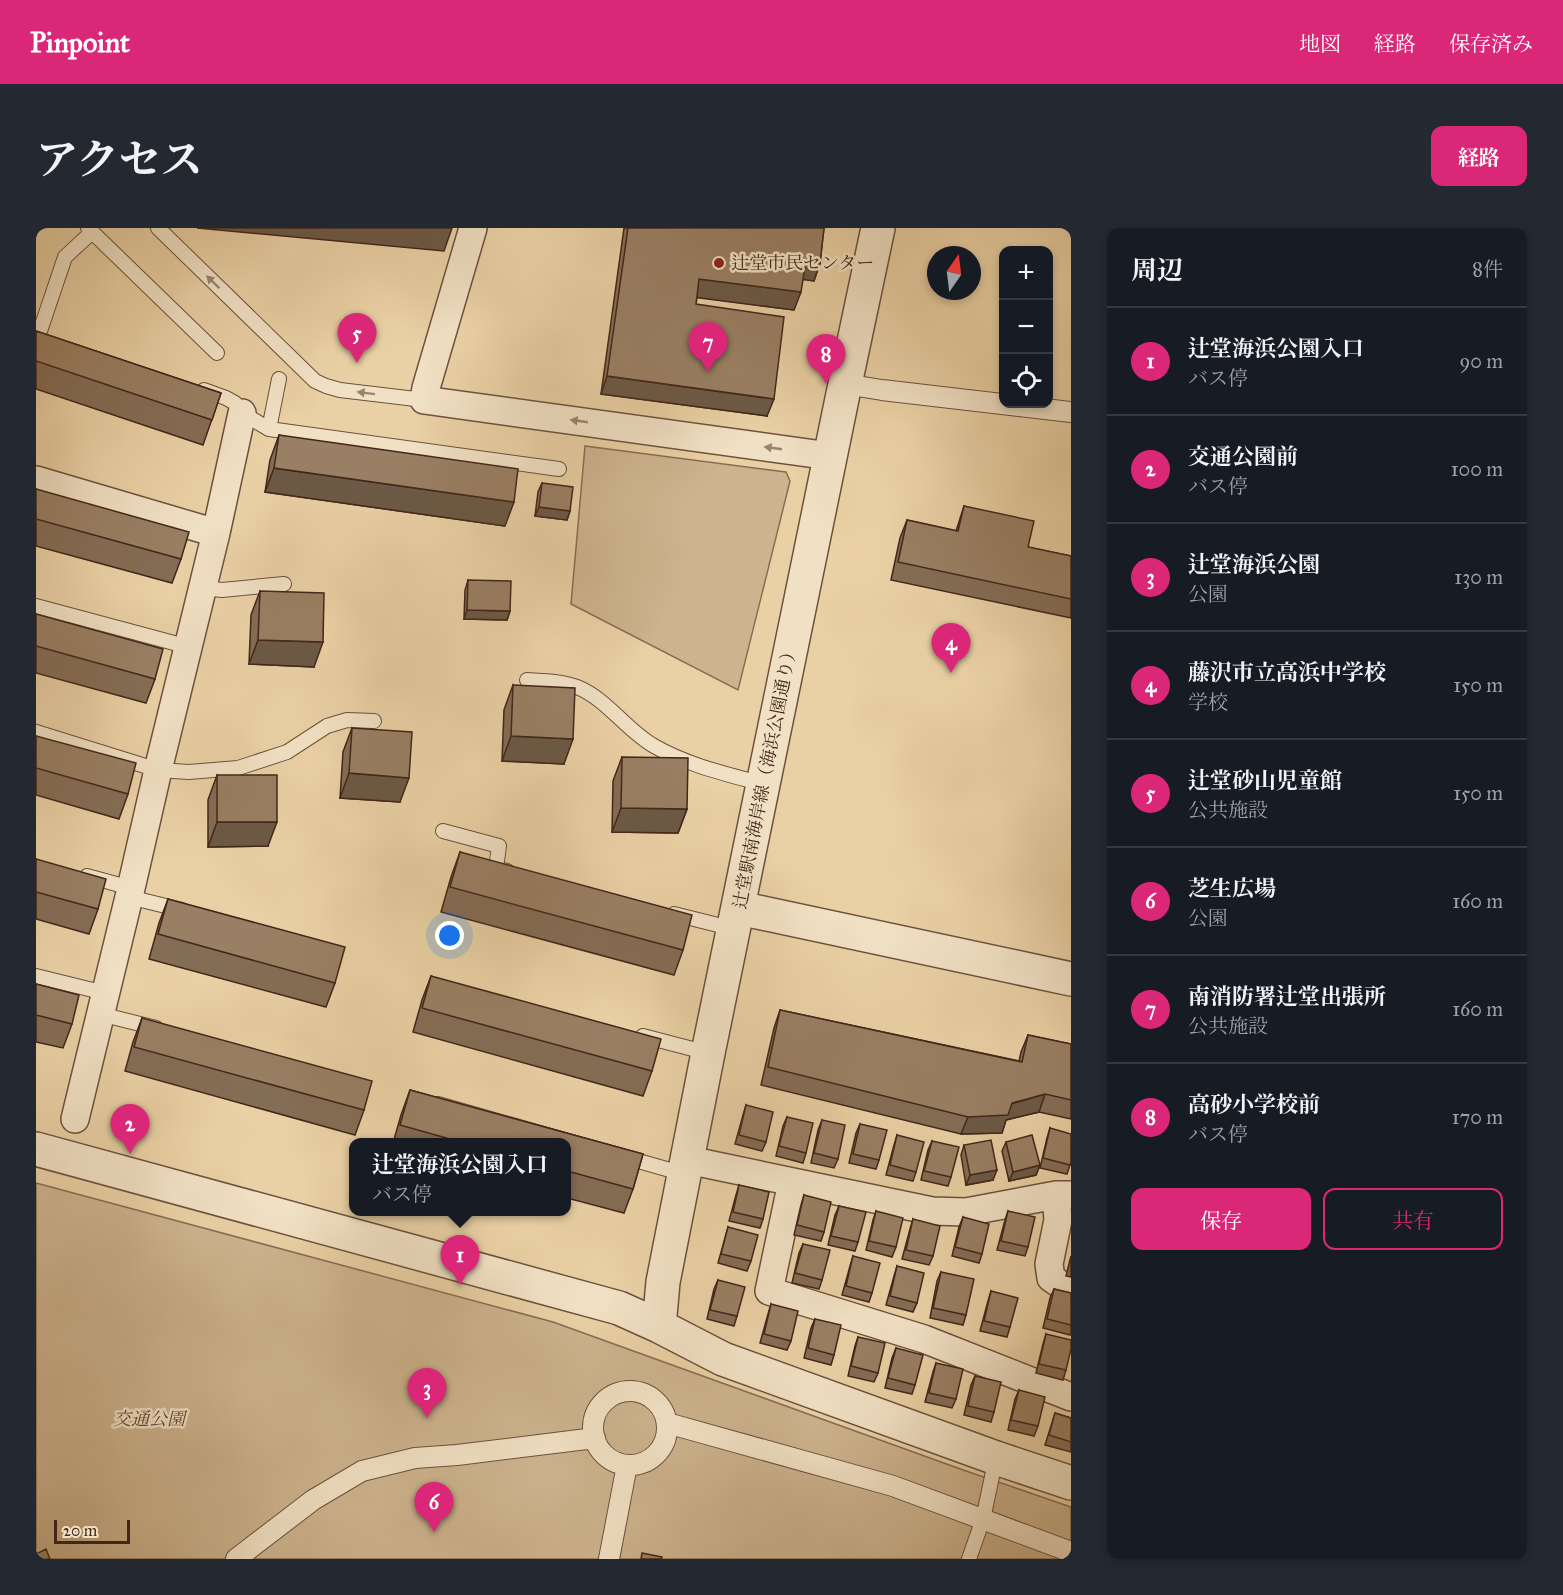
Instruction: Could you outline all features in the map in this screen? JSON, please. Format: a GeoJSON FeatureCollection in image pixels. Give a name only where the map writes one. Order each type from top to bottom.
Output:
{"type":"FeatureCollection","features":[{"type":"Feature","properties":{"kind":"street"},"geometry":{"type":"LineString","coordinates":[[472,228],[424,400],[830,456]]}},
{"type":"Feature","properties":{"kind":"street","name":"辻堂駅南海岸線（海浜公園通り）"},"geometry":{"type":"LineString","coordinates":[[659,1326],[663,1282],[708,1053],[878,228]]}},
{"type":"Feature","properties":{"kind":"street"},"geometry":{"type":"LineString","coordinates":[[845,384],[1071,412]]}},
{"type":"Feature","properties":{"kind":"street"},"geometry":{"type":"LineString","coordinates":[[75,1119],[203,588],[242,413]]}},
{"type":"Feature","properties":{"kind":"street"},"geometry":{"type":"LineString","coordinates":[[36,480],[216,533]]}},
{"type":"Feature","properties":{"kind":"street"},"geometry":{"type":"LineString","coordinates":[[736,918],[1071,979]]}},
{"type":"Feature","properties":{"kind":"street"},"geometry":{"type":"LineString","coordinates":[[36,1149],[619,1308],[723,1359],[1071,1483]]}},
{"type":"Feature","properties":{"kind":"street"},"geometry":{"type":"LineString","coordinates":[[686,1167],[792,1182],[932,1211],[966,1212],[1064,1195],[1049,1264],[1051,1278],[1071,1290]]}},
{"type":"Feature","properties":{"kind":"street"},"geometry":{"type":"LineString","coordinates":[[792,1182],[769,1291],[924,1339],[1071,1396]]}},
{"type":"Feature","properties":{"kind":"street"},"geometry":{"type":"LineString","coordinates":[[637,1392],[648,1396],[664,1412],[667,1423],[666,1436],[661,1449],[652,1458],[640,1464],[627,1465],[613,1461],[602,1451],[595,1438],[593,1426],[596,1413],[613,1395],[637,1392]]}},
{"type":"Feature","properties":{"kind":"street"},"geometry":{"type":"LineString","coordinates":[[667,1423],[893,1486],[1071,1552]]}},
{"type":"Feature","properties":{"kind":"street"},"geometry":{"type":"LineString","coordinates":[[236,1559],[312,1500],[362,1471],[415,1458],[595,1438]]}},
{"type":"Feature","properties":{"kind":"street"},"geometry":{"type":"LineString","coordinates":[[609,1559],[627,1465]]}},
{"type":"Feature","properties":{"kind":"lane"},"geometry":{"type":"LineString","coordinates":[[158,228],[315,381],[340,390],[424,400]]}},
{"type":"Feature","properties":{"kind":"lane"},"geometry":{"type":"LineString","coordinates":[[41,335],[65,257],[90,230],[217,354]]}},
{"type":"Feature","properties":{"kind":"lane"},"geometry":{"type":"LineString","coordinates":[[269,429],[279,379]]}},
{"type":"Feature","properties":{"kind":"lane"},"geometry":{"type":"LineString","coordinates":[[190,386],[236,403],[242,413],[269,429],[559,468]]}},
{"type":"Feature","properties":{"kind":"lane"},"geometry":{"type":"LineString","coordinates":[[203,588],[222,590],[284,584]]}},
{"type":"Feature","properties":{"kind":"lane"},"geometry":{"type":"LineString","coordinates":[[36,606],[189,647]]}},
{"type":"Feature","properties":{"kind":"lane"},"geometry":{"type":"LineString","coordinates":[[527,680],[556,682],[576,687],[596,698],[628,728],[654,746],[691,763],[763,784]]}},
{"type":"Feature","properties":{"kind":"lane"},"geometry":{"type":"LineString","coordinates":[[36,732],[158,770],[189,772],[238,768],[287,752],[327,726],[347,720],[374,721]]}},
{"type":"Feature","properties":{"kind":"lane"},"geometry":{"type":"LineString","coordinates":[[443,831],[499,846],[496,868],[519,874]]}},
{"type":"Feature","properties":{"kind":"lane"},"geometry":{"type":"LineString","coordinates":[[78,874],[195,914]]}},
{"type":"Feature","properties":{"kind":"lane"},"geometry":{"type":"LineString","coordinates":[[658,910],[736,918]]}},
{"type":"Feature","properties":{"kind":"lane"},"geometry":{"type":"LineString","coordinates":[[36,976],[164,1030]]}},
{"type":"Feature","properties":{"kind":"lane"},"geometry":{"type":"LineString","coordinates":[[635,1034],[708,1053]]}},
{"type":"Feature","properties":{"kind":"lane"},"geometry":{"type":"LineString","coordinates":[[438,1104],[686,1167]]}},
{"type":"Feature","properties":{"kind":"lane"},"geometry":{"type":"LineString","coordinates":[[969,1559],[983,1519],[996,1458]]}},
{"type":"Feature","properties":{"kind":"green space"},"geometry":{"type":"Polygon","coordinates":[[[585,446],[786,472],[790,481],[738,690],[571,604],[585,446]]]}},
{"type":"Feature","properties":{"kind":"green space","name":"交通公園"},"geometry":{"type":"Polygon","coordinates":[[[36,1183],[553,1322],[1071,1507],[1071,1559],[36,1559],[36,1183]]]}},
{"type":"Feature","properties":{"kind":"building"},"geometry":{"type":"Polygon","coordinates":[[[628,228],[824,228],[820,263],[806,261],[801,292],[699,279],[696,304],[784,317],[774,399],[607,376],[628,228]]]}},
{"type":"Feature","properties":{"kind":"building"},"geometry":{"type":"Polygon","coordinates":[[[36,331],[221,393],[212,420],[36,361],[36,331]]]}},
{"type":"Feature","properties":{"kind":"building"},"geometry":{"type":"Polygon","coordinates":[[[279,435],[518,469],[514,502],[274,468],[279,435]]]}},
{"type":"Feature","properties":{"kind":"building"},"geometry":{"type":"Polygon","coordinates":[[[542,483],[573,487],[570,511],[539,507],[542,483]]]}},
{"type":"Feature","properties":{"kind":"building"},"geometry":{"type":"Polygon","coordinates":[[[36,489],[189,532],[181,559],[36,519],[36,489]]]}},
{"type":"Feature","properties":{"kind":"building"},"geometry":{"type":"Polygon","coordinates":[[[964,506],[1034,521],[1028,547],[1071,556],[1071,599],[898,562],[907,520],[958,531],[964,506]]]}},
{"type":"Feature","properties":{"kind":"building"},"geometry":{"type":"Polygon","coordinates":[[[468,580],[511,581],[510,611],[467,610],[468,580]]]}},
{"type":"Feature","properties":{"kind":"building"},"geometry":{"type":"Polygon","coordinates":[[[260,591],[324,593],[323,642],[258,640],[260,591]]]}},
{"type":"Feature","properties":{"kind":"building"},"geometry":{"type":"Polygon","coordinates":[[[36,614],[163,649],[155,679],[36,646],[36,614]]]}},
{"type":"Feature","properties":{"kind":"building"},"geometry":{"type":"Polygon","coordinates":[[[513,685],[575,688],[573,739],[511,736],[513,685]]]}},
{"type":"Feature","properties":{"kind":"building"},"geometry":{"type":"Polygon","coordinates":[[[352,728],[412,732],[409,778],[349,773],[352,728]]]}},
{"type":"Feature","properties":{"kind":"building"},"geometry":{"type":"Polygon","coordinates":[[[36,736],[136,763],[128,794],[36,768],[36,736]]]}},
{"type":"Feature","properties":{"kind":"building"},"geometry":{"type":"Polygon","coordinates":[[[622,757],[688,758],[687,809],[621,808],[622,757]]]}},
{"type":"Feature","properties":{"kind":"building"},"geometry":{"type":"Polygon","coordinates":[[[217,775],[277,775],[277,822],[217,822],[217,775]]]}},
{"type":"Feature","properties":{"kind":"building"},"geometry":{"type":"Polygon","coordinates":[[[460,852],[692,915],[683,950],[450,887],[460,852]]]}},
{"type":"Feature","properties":{"kind":"building"},"geometry":{"type":"Polygon","coordinates":[[[36,859],[106,879],[98,909],[36,892],[36,859]]]}},
{"type":"Feature","properties":{"kind":"building"},"geometry":{"type":"Polygon","coordinates":[[[168,899],[345,947],[335,983],[158,934],[168,899]]]}},
{"type":"Feature","properties":{"kind":"building"},"geometry":{"type":"Polygon","coordinates":[[[431,976],[661,1039],[652,1071],[422,1008],[431,976]]]}},
{"type":"Feature","properties":{"kind":"building"},"geometry":{"type":"Polygon","coordinates":[[[36,984],[79,995],[72,1024],[36,1015],[36,984]]]}},
{"type":"Feature","properties":{"kind":"building"},"geometry":{"type":"Polygon","coordinates":[[[780,1010],[1022,1062],[1028,1035],[1071,1044],[1071,1100],[1045,1094],[1012,1103],[1008,1115],[968,1117],[768,1067],[780,1010]]]}},
{"type":"Feature","properties":{"kind":"building"},"geometry":{"type":"Polygon","coordinates":[[[142,1018],[372,1081],[364,1110],[134,1047],[142,1018]]]}},
{"type":"Feature","properties":{"kind":"building"},"geometry":{"type":"Polygon","coordinates":[[[410,1090],[643,1154],[633,1189],[571,1172],[571,1138],[446,1138],[400,1125],[410,1090]]]}},
{"type":"Feature","properties":{"kind":"building"},"geometry":{"type":"Polygon","coordinates":[[[746,1105],[773,1112],[766,1142],[739,1135],[746,1105]]]}},
{"type":"Feature","properties":{"kind":"building"},"geometry":{"type":"Polygon","coordinates":[[[787,1117],[813,1123],[806,1153],[779,1146],[787,1117]]]}},
{"type":"Feature","properties":{"kind":"building"},"geometry":{"type":"Polygon","coordinates":[[[822,1120],[845,1125],[838,1159],[814,1153],[822,1120]]]}},
{"type":"Feature","properties":{"kind":"building"},"geometry":{"type":"Polygon","coordinates":[[[860,1124],[887,1130],[879,1160],[853,1154],[860,1124]]]}},
{"type":"Feature","properties":{"kind":"building"},"geometry":{"type":"Polygon","coordinates":[[[1050,1128],[1071,1134],[1070,1165],[1043,1158],[1050,1128]]]}},
{"type":"Feature","properties":{"kind":"building"},"geometry":{"type":"Polygon","coordinates":[[[897,1135],[924,1142],[916,1172],[890,1165],[897,1135]]]}},
{"type":"Feature","properties":{"kind":"building"},"geometry":{"type":"Polygon","coordinates":[[[1032,1135],[1040,1165],[1013,1172],[1006,1142],[1032,1135]]]}},
{"type":"Feature","properties":{"kind":"building"},"geometry":{"type":"Polygon","coordinates":[[[991,1140],[997,1170],[970,1175],[964,1145],[991,1140]]]}},
{"type":"Feature","properties":{"kind":"building"},"geometry":{"type":"Polygon","coordinates":[[[932,1141],[959,1147],[951,1177],[924,1171],[932,1141]]]}},
{"type":"Feature","properties":{"kind":"building"},"geometry":{"type":"Polygon","coordinates":[[[739,1185],[769,1192],[763,1219],[733,1212],[739,1185]]]}},
{"type":"Feature","properties":{"kind":"building"},"geometry":{"type":"Polygon","coordinates":[[[804,1195],[831,1202],[824,1232],[797,1225],[804,1195]]]}},
{"type":"Feature","properties":{"kind":"building"},"geometry":{"type":"Polygon","coordinates":[[[839,1206],[866,1212],[858,1242],[831,1236],[839,1206]]]}},
{"type":"Feature","properties":{"kind":"building"},"geometry":{"type":"Polygon","coordinates":[[[876,1211],[903,1218],[896,1247],[869,1241],[876,1211]]]}},
{"type":"Feature","properties":{"kind":"building"},"geometry":{"type":"Polygon","coordinates":[[[1008,1211],[1035,1217],[1028,1247],[1001,1241],[1008,1211]]]}},
{"type":"Feature","properties":{"kind":"building"},"geometry":{"type":"Polygon","coordinates":[[[963,1217],[989,1224],[982,1254],[955,1247],[963,1217]]]}},
{"type":"Feature","properties":{"kind":"building"},"geometry":{"type":"Polygon","coordinates":[[[913,1219],[940,1226],[933,1256],[906,1250],[913,1219]]]}},
{"type":"Feature","properties":{"kind":"building"},"geometry":{"type":"Polygon","coordinates":[[[728,1227],[758,1235],[751,1261],[721,1254],[728,1227]]]}},
{"type":"Feature","properties":{"kind":"building"},"geometry":{"type":"Polygon","coordinates":[[[803,1244],[830,1250],[822,1280],[795,1273],[803,1244]]]}},
{"type":"Feature","properties":{"kind":"building"},"geometry":{"type":"Polygon","coordinates":[[[853,1256],[880,1263],[872,1293],[846,1286],[853,1256]]]}},
{"type":"Feature","properties":{"kind":"building"},"geometry":{"type":"Polygon","coordinates":[[[897,1266],[924,1273],[917,1303],[890,1296],[897,1266]]]}},
{"type":"Feature","properties":{"kind":"building"},"geometry":{"type":"Polygon","coordinates":[[[941,1272],[974,1279],[966,1315],[933,1308],[941,1272]]]}},
{"type":"Feature","properties":{"kind":"building"},"geometry":{"type":"Polygon","coordinates":[[[718,1280],[745,1287],[737,1316],[710,1310],[718,1280]]]}},
{"type":"Feature","properties":{"kind":"building"},"geometry":{"type":"Polygon","coordinates":[[[1054,1289],[1071,1293],[1071,1325],[1047,1319],[1054,1289]]]}},
{"type":"Feature","properties":{"kind":"building"},"geometry":{"type":"Polygon","coordinates":[[[991,1291],[1018,1298],[1010,1327],[984,1321],[991,1291]]]}},
{"type":"Feature","properties":{"kind":"building"},"geometry":{"type":"Polygon","coordinates":[[[771,1304],[798,1311],[791,1341],[764,1334],[771,1304]]]}},
{"type":"Feature","properties":{"kind":"building"},"geometry":{"type":"Polygon","coordinates":[[[815,1319],[841,1325],[834,1355],[808,1348],[815,1319]]]}},
{"type":"Feature","properties":{"kind":"building"},"geometry":{"type":"Polygon","coordinates":[[[1046,1334],[1071,1340],[1066,1370],[1039,1364],[1046,1334]]]}},
{"type":"Feature","properties":{"kind":"building"},"geometry":{"type":"Polygon","coordinates":[[[858,1337],[885,1343],[878,1373],[851,1366],[858,1337]]]}},
{"type":"Feature","properties":{"kind":"building"},"geometry":{"type":"Polygon","coordinates":[[[896,1348],[923,1355],[915,1385],[888,1378],[896,1348]]]}},
{"type":"Feature","properties":{"kind":"building"},"geometry":{"type":"Polygon","coordinates":[[[936,1363],[963,1369],[956,1399],[929,1393],[936,1363]]]}},
{"type":"Feature","properties":{"kind":"building"},"geometry":{"type":"Polygon","coordinates":[[[975,1376],[1001,1382],[994,1412],[968,1406],[975,1376]]]}},
{"type":"Feature","properties":{"kind":"building"},"geometry":{"type":"Polygon","coordinates":[[[1019,1390],[1045,1397],[1038,1426],[1011,1420],[1019,1390]]]}},
{"type":"Feature","properties":{"kind":"building"},"geometry":{"type":"Polygon","coordinates":[[[1055,1413],[1071,1418],[1071,1442],[1049,1435],[1055,1413]]]}},
{"type":"Feature","properties":{"kind":"building"},"geometry":{"type":"Polygon","coordinates":[[[46,1549],[50,1559],[36,1559],[36,1554],[46,1549]]]}},
{"type":"Feature","properties":{"kind":"building"},"geometry":{"type":"Polygon","coordinates":[[[642,1553],[662,1557],[661,1559],[641,1559],[642,1553]]]}},
{"type":"Feature","properties":{"kind":"place","name":"辻堂市民センター"},"geometry":{"type":"Point","coordinates":[719,263]}},
{"type":"Feature","properties":{"kind":"place","name":"辻堂砂山児童館"},"geometry":{"type":"Point","coordinates":[357,363]}},
{"type":"Feature","properties":{"kind":"place","name":"南消防署辻堂出張所"},"geometry":{"type":"Point","coordinates":[708,372]}},
{"type":"Feature","properties":{"kind":"place","name":"高砂小学校前"},"geometry":{"type":"Point","coordinates":[826,384]}},
{"type":"Feature","properties":{"kind":"place","name":"藤沢市立高浜中学校"},"geometry":{"type":"Point","coordinates":[951,673]}},
{"type":"Feature","properties":{"kind":"place","name":"交通公園前"},"geometry":{"type":"Point","coordinates":[130,1154]}},
{"type":"Feature","properties":{"kind":"place","name":"辻堂海浜公園入口"},"geometry":{"type":"Point","coordinates":[460,1285]}},
{"type":"Feature","properties":{"kind":"place","name":"辻堂海浜公園"},"geometry":{"type":"Point","coordinates":[427,1418]}},
{"type":"Feature","properties":{"kind":"place","name":"芝生広場"},"geometry":{"type":"Point","coordinates":[434,1532]}}]}
